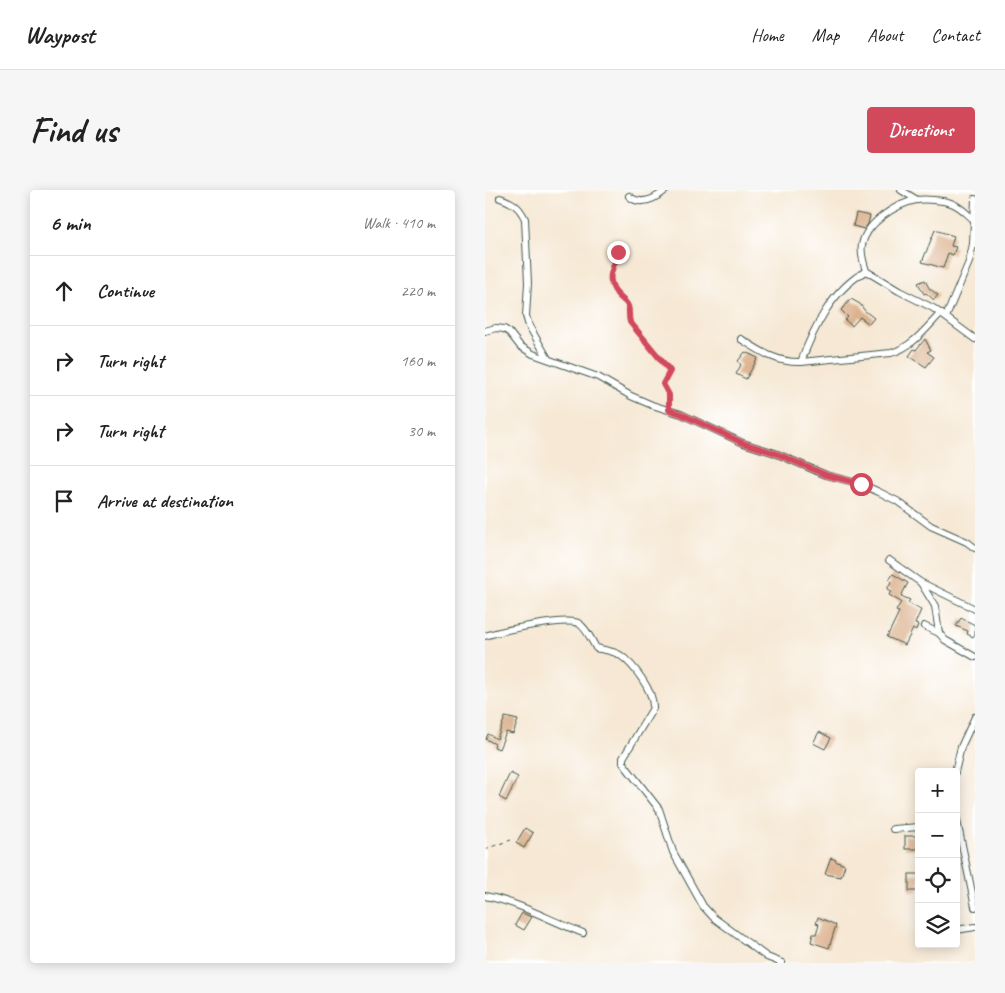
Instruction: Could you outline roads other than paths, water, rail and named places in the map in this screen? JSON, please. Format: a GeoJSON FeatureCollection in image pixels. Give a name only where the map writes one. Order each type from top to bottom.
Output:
{"type":"FeatureCollection","features":[{"type":"Feature","properties":{"kind":"street"},"geometry":{"type":"LineString","coordinates":[[629,196],[635,201],[642,202],[658,196],[666,190]]}},
{"type":"Feature","properties":{"kind":"street"},"geometry":{"type":"LineString","coordinates":[[901,190],[917,200]]}},
{"type":"Feature","properties":{"kind":"street"},"geometry":{"type":"LineString","coordinates":[[500,198],[514,203],[521,210],[525,218],[528,283],[526,316],[529,326],[547,357]]}},
{"type":"Feature","properties":{"kind":"street"},"geometry":{"type":"LineString","coordinates":[[741,339],[781,361],[801,362],[891,353],[901,350],[944,315],[969,262],[973,244],[975,199]]}},
{"type":"Feature","properties":{"kind":"street"},"geometry":{"type":"LineString","coordinates":[[973,219],[959,206],[950,203],[917,200],[889,211],[871,226],[862,244],[861,252],[866,271],[944,315],[975,339]]}},
{"type":"Feature","properties":{"kind":"street"},"geometry":{"type":"LineString","coordinates":[[801,362],[809,340],[827,308],[848,284],[866,271]]}},
{"type":"Feature","properties":{"kind":"street"},"geometry":{"type":"LineString","coordinates":[[485,331],[496,328],[504,329],[526,351],[598,377],[642,401],[681,414],[743,443],[775,453],[826,475],[861,484],[897,501],[931,526],[967,542],[975,548]]}},
{"type":"Feature","properties":{"kind":"street"},"geometry":{"type":"LineString","coordinates":[[889,560],[920,582],[975,608]]}},
{"type":"Feature","properties":{"kind":"street"},"geometry":{"type":"LineString","coordinates":[[920,582],[935,606],[939,633]]}},
{"type":"Feature","properties":{"kind":"street"},"geometry":{"type":"LineString","coordinates":[[485,636],[524,626],[573,622],[583,627],[597,648],[615,652],[621,656],[644,681],[652,695],[653,708],[623,758],[623,763],[659,810],[673,852],[703,906],[714,918],[767,957],[782,963]]}},
{"type":"Feature","properties":{"kind":"street"},"geometry":{"type":"LineString","coordinates":[[924,626],[939,633],[945,640],[975,657]]}},
{"type":"Feature","properties":{"kind":"street"},"geometry":{"type":"LineString","coordinates":[[956,768],[961,747],[975,717]]}},
{"type":"Feature","properties":{"kind":"street"},"geometry":{"type":"LineString","coordinates":[[893,829],[915,827]]}},
{"type":"Feature","properties":{"kind":"street"},"geometry":{"type":"LineString","coordinates":[[960,839],[975,907]]}},
{"type":"Feature","properties":{"kind":"street"},"geometry":{"type":"LineString","coordinates":[[485,896],[507,900],[583,933]]}},
{"type":"Feature","properties":{"kind":"street"},"geometry":{"type":"LineString","coordinates":[[960,929],[975,927]]}}]}
